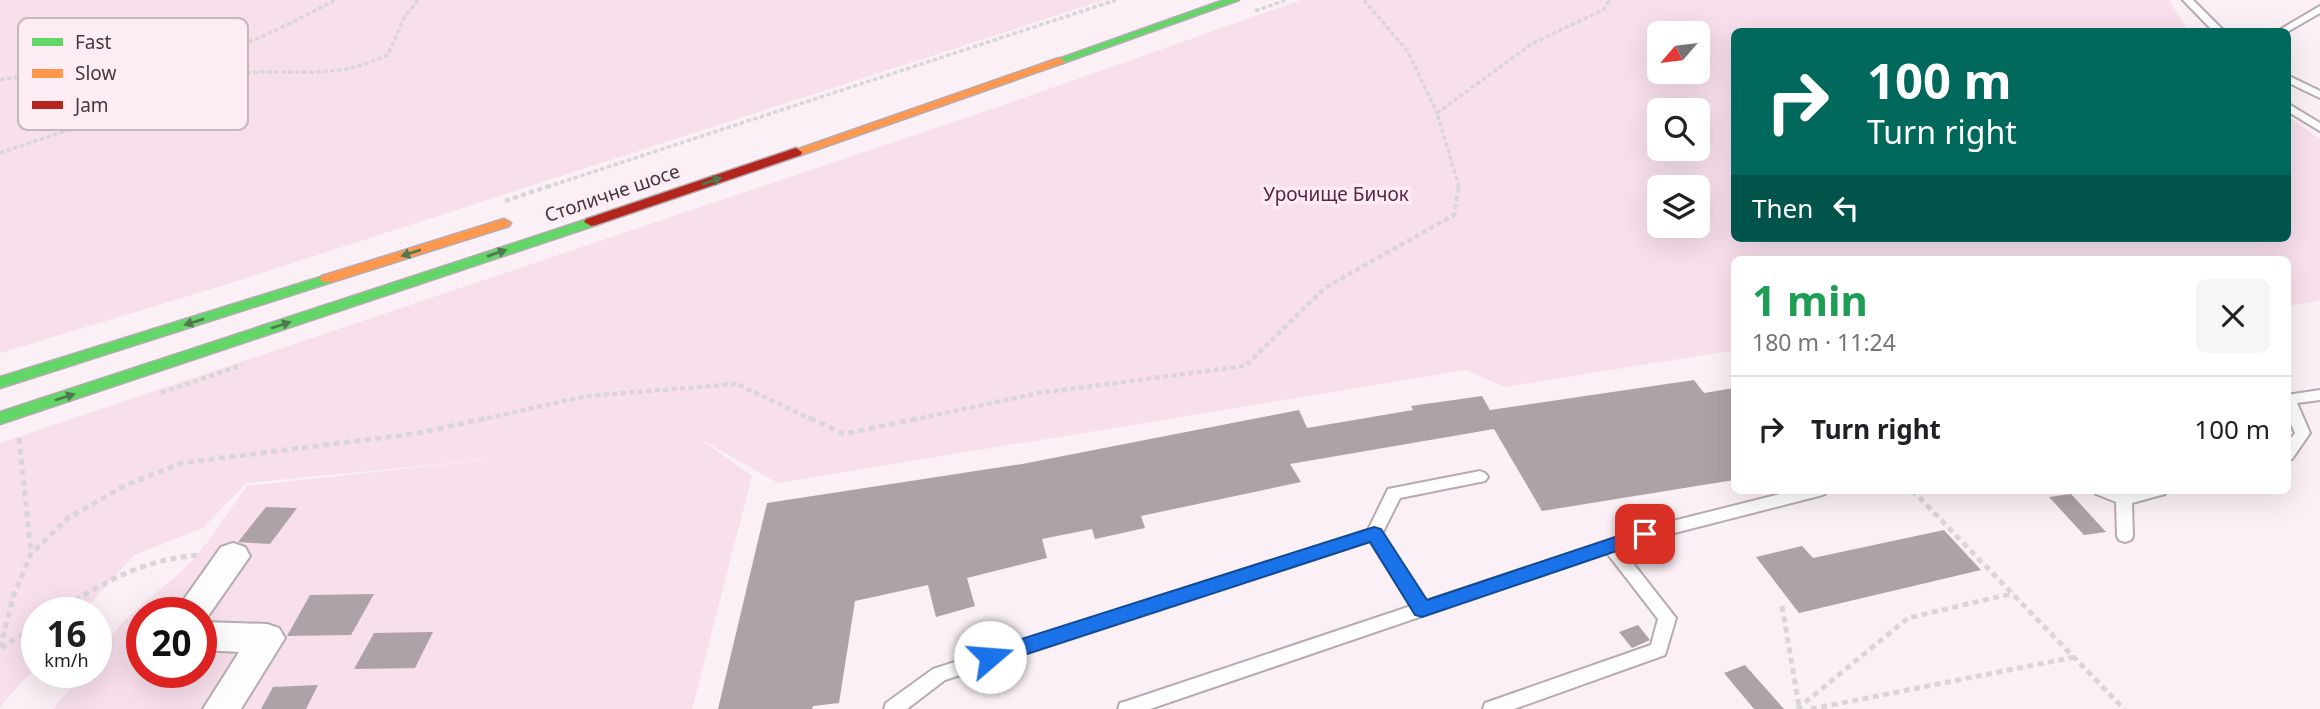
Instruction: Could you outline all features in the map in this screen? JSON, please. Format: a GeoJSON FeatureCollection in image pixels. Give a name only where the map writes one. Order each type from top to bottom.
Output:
{"type":"FeatureCollection","features":[{"type":"Feature","properties":{"kind":"highway","name":"Столичне шосе"},"geometry":{"type":"LineString","coordinates":[[0,418],[665,197],[1234,0]]}},
{"type":"Feature","properties":{"kind":"highway","name":"Столичне шосе"},"geometry":{"type":"LineString","coordinates":[[0,383],[524,216]]}},
{"type":"Feature","properties":{"kind":"street"},"geometry":{"type":"LineString","coordinates":[[203,597],[233,555]]}},
{"type":"Feature","properties":{"kind":"street"},"geometry":{"type":"LineString","coordinates":[[217,636],[267,638],[221,709]]}},
{"type":"Feature","properties":{"kind":"lane"},"geometry":{"type":"LineString","coordinates":[[2188,0],[2216,28]]}},
{"type":"Feature","properties":{"kind":"lane"},"geometry":{"type":"LineString","coordinates":[[2288,28],[2320,9]]}},
{"type":"Feature","properties":{"kind":"lane"},"geometry":{"type":"LineString","coordinates":[[2291,80],[2320,95]]}},
{"type":"Feature","properties":{"kind":"lane"},"geometry":{"type":"LineString","coordinates":[[2291,109],[2320,128]]}},
{"type":"Feature","properties":{"kind":"lane"},"geometry":{"type":"LineString","coordinates":[[2291,400],[2320,395]]}},
{"type":"Feature","properties":{"kind":"lane"},"geometry":{"type":"LineString","coordinates":[[2291,407],[2303,433],[2291,450]]}},
{"type":"Feature","properties":{"kind":"lane"},"geometry":{"type":"LineString","coordinates":[[893,709],[939,674],[1374,534],[1394,493],[1480,477]]}},
{"type":"Feature","properties":{"kind":"lane"},"geometry":{"type":"LineString","coordinates":[[1127,709],[1645,534],[1803,494]]}},
{"type":"Feature","properties":{"kind":"lane"},"geometry":{"type":"LineString","coordinates":[[2112,494],[2124,499],[2143,494]]}},
{"type":"Feature","properties":{"kind":"lane"},"geometry":{"type":"LineString","coordinates":[[2124,499],[2125,536]]}},
{"type":"Feature","properties":{"kind":"lane"},"geometry":{"type":"LineString","coordinates":[[1374,534],[1422,609]]}},
{"type":"Feature","properties":{"kind":"lane"},"geometry":{"type":"LineString","coordinates":[[1492,709],[1660,650],[1667,618],[1610,546]]}},
{"type":"Feature","properties":{"kind":"path"},"geometry":{"type":"LineString","coordinates":[[248,41],[336,0]]}},
{"type":"Feature","properties":{"kind":"path"},"geometry":{"type":"LineString","coordinates":[[248,72],[278,69],[320,72],[359,67],[388,55],[404,18],[418,0]]}},
{"type":"Feature","properties":{"kind":"path"},"geometry":{"type":"LineString","coordinates":[[504,201],[1115,0]]}},
{"type":"Feature","properties":{"kind":"path"},"geometry":{"type":"LineString","coordinates":[[0,648],[13,597],[31,554],[68,518],[126,485],[182,463],[419,433],[587,396],[737,384],[844,434],[1039,393],[1245,366],[1326,287],[1454,215],[1460,189],[1437,113],[1418,64],[1386,21],[1364,0]]}},
{"type":"Feature","properties":{"kind":"path"},"geometry":{"type":"LineString","coordinates":[[1437,113],[1533,43],[1603,10],[1610,0]]}},
{"type":"Feature","properties":{"kind":"path"},"geometry":{"type":"LineString","coordinates":[[0,80],[18,76]]}},
{"type":"Feature","properties":{"kind":"path"},"geometry":{"type":"LineString","coordinates":[[0,153],[66,130]]}},
{"type":"Feature","properties":{"kind":"path"},"geometry":{"type":"LineString","coordinates":[[19,438],[31,554]]}},
{"type":"Feature","properties":{"kind":"path"},"geometry":{"type":"LineString","coordinates":[[1916,494],[2124,709]]}},
{"type":"Feature","properties":{"kind":"path"},"geometry":{"type":"LineString","coordinates":[[81,597],[137,566],[173,555],[233,555]]}},
{"type":"Feature","properties":{"kind":"path"},"geometry":{"type":"LineString","coordinates":[[1798,708],[1908,618],[2014,593]]}},
{"type":"Feature","properties":{"kind":"path"},"geometry":{"type":"LineString","coordinates":[[1782,606],[1798,708]]}},
{"type":"Feature","properties":{"kind":"path"},"geometry":{"type":"LineString","coordinates":[[0,648],[21,635]]}},
{"type":"Feature","properties":{"kind":"path"},"geometry":{"type":"LineString","coordinates":[[1811,709],[2075,657]]}},
{"type":"Feature","properties":{"kind":"green space"},"geometry":{"type":"Polygon","coordinates":[[[1104,0],[231,283],[0,353],[0,1],[1104,0]]]}},
{"type":"Feature","properties":{"kind":"green space","name":"Урочище Бичок"},"geometry":{"type":"Polygon","coordinates":[[[1301,0],[2169,0],[2186,28],[1731,28],[1731,242],[2291,242],[2291,119],[2320,139],[2320,301],[2291,305],[2291,256],[1731,256],[1731,354],[1728,351],[1505,387],[1466,370],[778,483],[699,438],[752,476],[692,709],[53,709],[71,688],[112,688],[112,636],[126,620],[126,688],[217,688],[217,597],[152,597],[197,555],[247,486],[504,458],[246,483],[203,528],[134,555],[96,597],[21,597],[21,683],[0,707],[0,443],[1001,106],[1301,0]]]}},
{"type":"Feature","properties":{"kind":"building"},"geometry":{"type":"Polygon","coordinates":[[[1694,380],[1704,393],[1731,388],[1731,480],[1542,511],[1494,429],[1290,464],[1301,482],[1141,516],[1145,528],[1095,539],[1092,529],[1042,539],[1047,558],[967,578],[975,606],[936,617],[928,585],[855,601],[839,703],[813,706],[812,709],[718,709],[767,503],[1022,464],[1299,410],[1307,428],[1413,410],[1411,406],[1482,396],[1490,410],[1694,380]]]}},
{"type":"Feature","properties":{"kind":"building"},"geometry":{"type":"Polygon","coordinates":[[[2071,494],[2106,532],[2084,535],[2049,497],[2071,494]]]}},
{"type":"Feature","properties":{"kind":"building"},"geometry":{"type":"Polygon","coordinates":[[[266,507],[297,508],[270,544],[238,542],[266,507]]]}},
{"type":"Feature","properties":{"kind":"building"},"geometry":{"type":"Polygon","coordinates":[[[1944,530],[1981,570],[1799,613],[1756,557],[1802,546],[1813,558],[1944,530]]]}},
{"type":"Feature","properties":{"kind":"building"},"geometry":{"type":"Polygon","coordinates":[[[374,594],[351,635],[287,636],[310,595],[374,594]]]}},
{"type":"Feature","properties":{"kind":"building"},"geometry":{"type":"Polygon","coordinates":[[[1638,625],[1650,640],[1632,648],[1619,632],[1638,625]]]}},
{"type":"Feature","properties":{"kind":"building"},"geometry":{"type":"Polygon","coordinates":[[[433,632],[415,668],[354,669],[374,633],[433,632]]]}},
{"type":"Feature","properties":{"kind":"building"},"geometry":{"type":"Polygon","coordinates":[[[1745,665],[1784,709],[1754,709],[1724,673],[1745,665]]]}},
{"type":"Feature","properties":{"kind":"building"},"geometry":{"type":"Polygon","coordinates":[[[318,685],[306,709],[261,709],[273,687],[318,685]]]}},
{"type":"Feature","properties":{"kind":"traffic: fast"},"geometry":{"type":"LineString","coordinates":[[1059,61],[1234,0]]}},
{"type":"Feature","properties":{"kind":"traffic: fast"},"geometry":{"type":"LineString","coordinates":[[0,418],[591,222]]}},
{"type":"Feature","properties":{"kind":"traffic: fast"},"geometry":{"type":"LineString","coordinates":[[0,383],[327,279]]}},
{"type":"Feature","properties":{"kind":"traffic: slow"},"geometry":{"type":"LineString","coordinates":[[796,152],[1059,61]]}},
{"type":"Feature","properties":{"kind":"traffic: slow"},"geometry":{"type":"LineString","coordinates":[[327,279],[504,223]]}},
{"type":"Feature","properties":{"kind":"traffic: jam"},"geometry":{"type":"LineString","coordinates":[[591,222],[796,152]]}},
{"type":"Feature","properties":{"kind":"route"},"geometry":{"type":"LineString","coordinates":[[990,657],[1374,534],[1422,609],[1645,534]]}}]}
